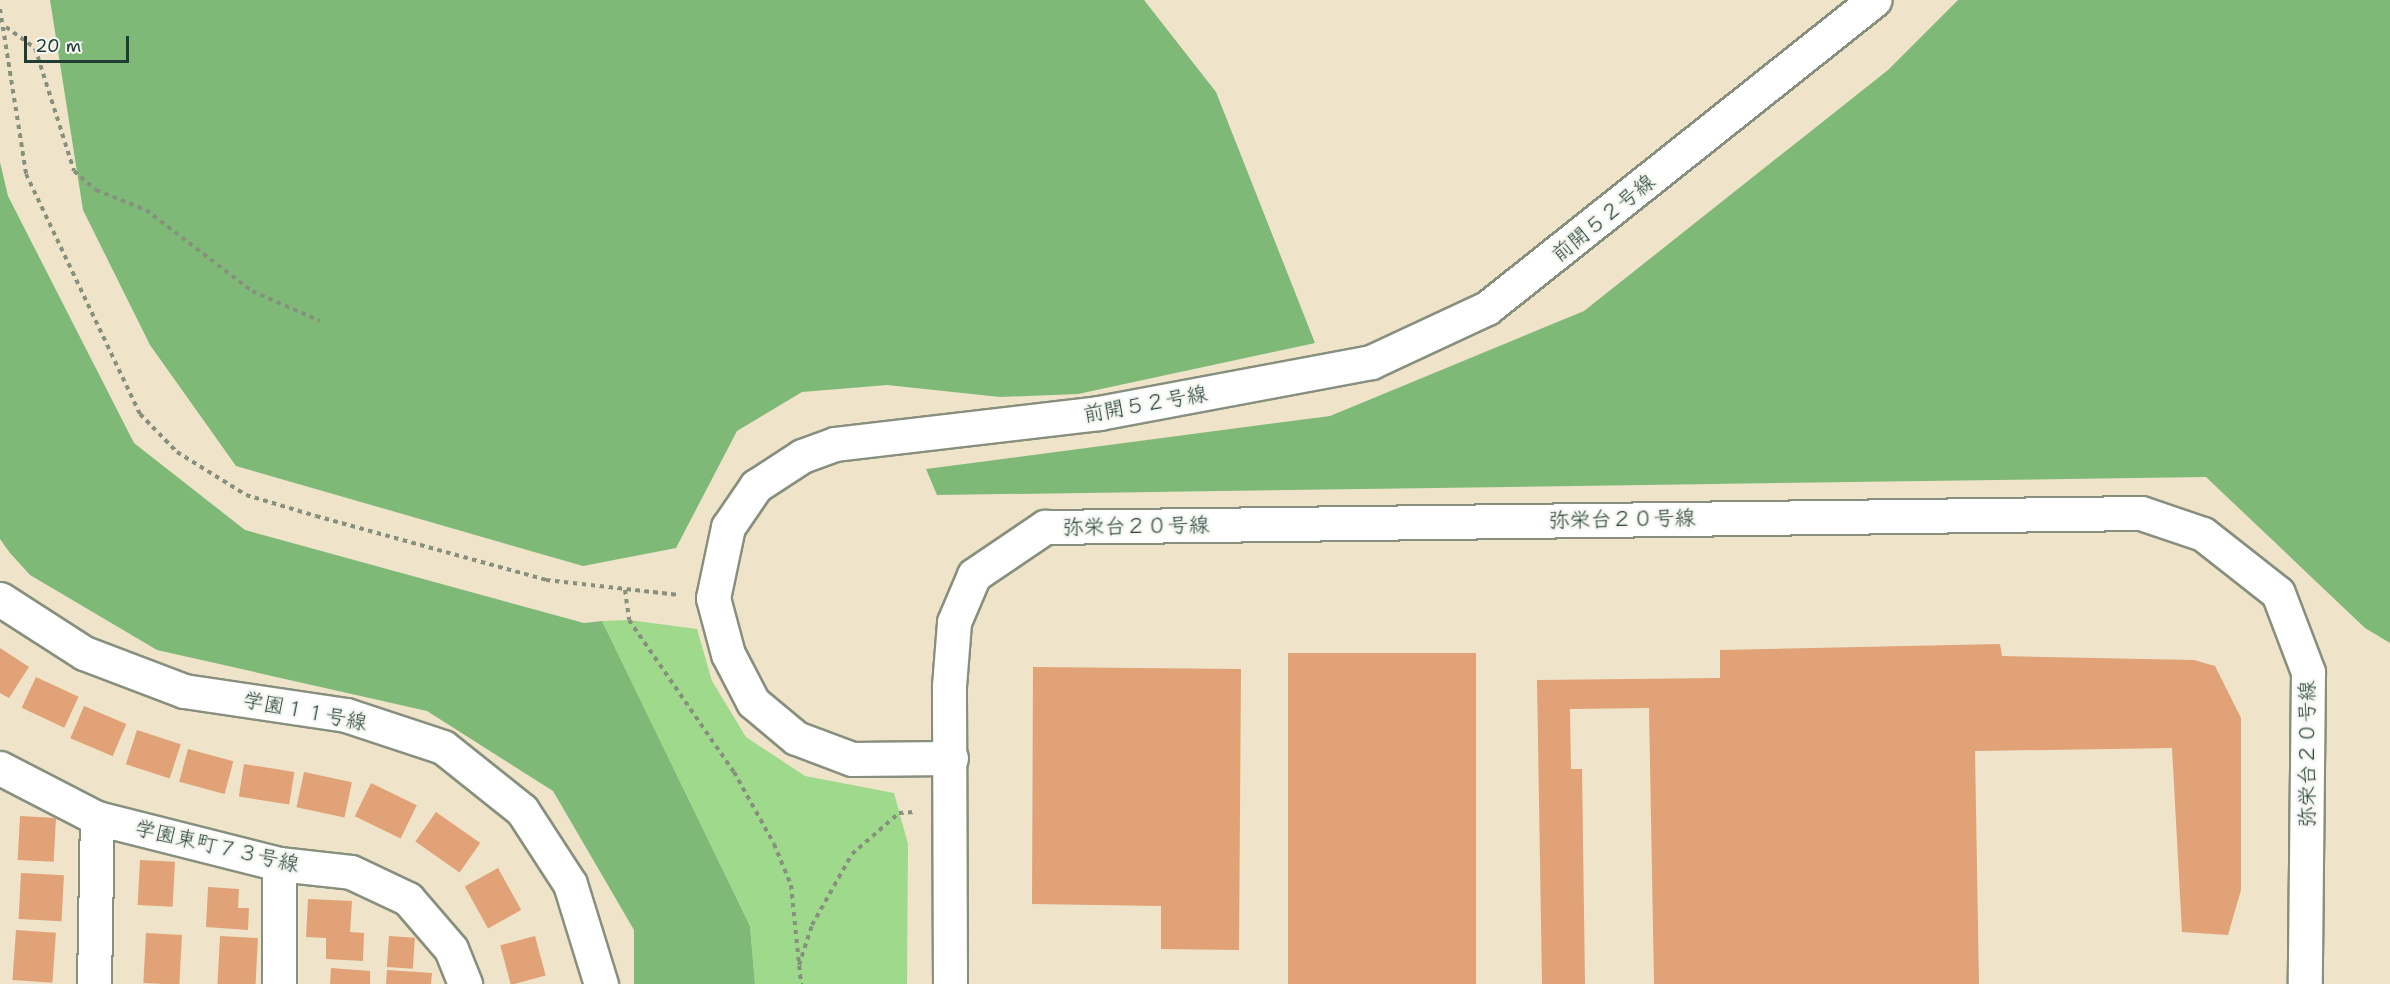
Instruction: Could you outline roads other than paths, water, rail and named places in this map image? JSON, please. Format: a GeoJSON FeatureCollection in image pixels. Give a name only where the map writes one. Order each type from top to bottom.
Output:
{"type":"FeatureCollection","features":[{"type":"Feature","properties":{"kind":"street","name":"前開５２号線"},"geometry":{"type":"LineString","coordinates":[[951,758],[852,759],[796,738],[753,702],[728,654],[714,598],[728,527],[756,486],[824,448],[1099,413],[1371,362],[1487,308],[1874,0]]}},
{"type":"Feature","properties":{"kind":"street","name":"弥栄台２０号線"},"geometry":{"type":"LineString","coordinates":[[950,984],[954,622],[974,574],[1045,527],[2141,513],[2203,534],[2278,593],[2308,672],[2305,984]]}},
{"type":"Feature","properties":{"kind":"street","name":"学園１１号線"},"geometry":{"type":"LineString","coordinates":[[0,599],[84,653],[184,691],[346,715],[443,747],[522,810],[570,884],[602,984]]}},
{"type":"Feature","properties":{"kind":"street","name":"学園東町７３号線"},"geometry":{"type":"LineString","coordinates":[[0,768],[97,818],[279,864],[351,872],[408,899],[451,949],[465,984]]}},
{"type":"Feature","properties":{"kind":"street"},"geometry":{"type":"LineString","coordinates":[[94,984],[97,818]]}},
{"type":"Feature","properties":{"kind":"street"},"geometry":{"type":"LineString","coordinates":[[279,864],[279,984]]}}]}
